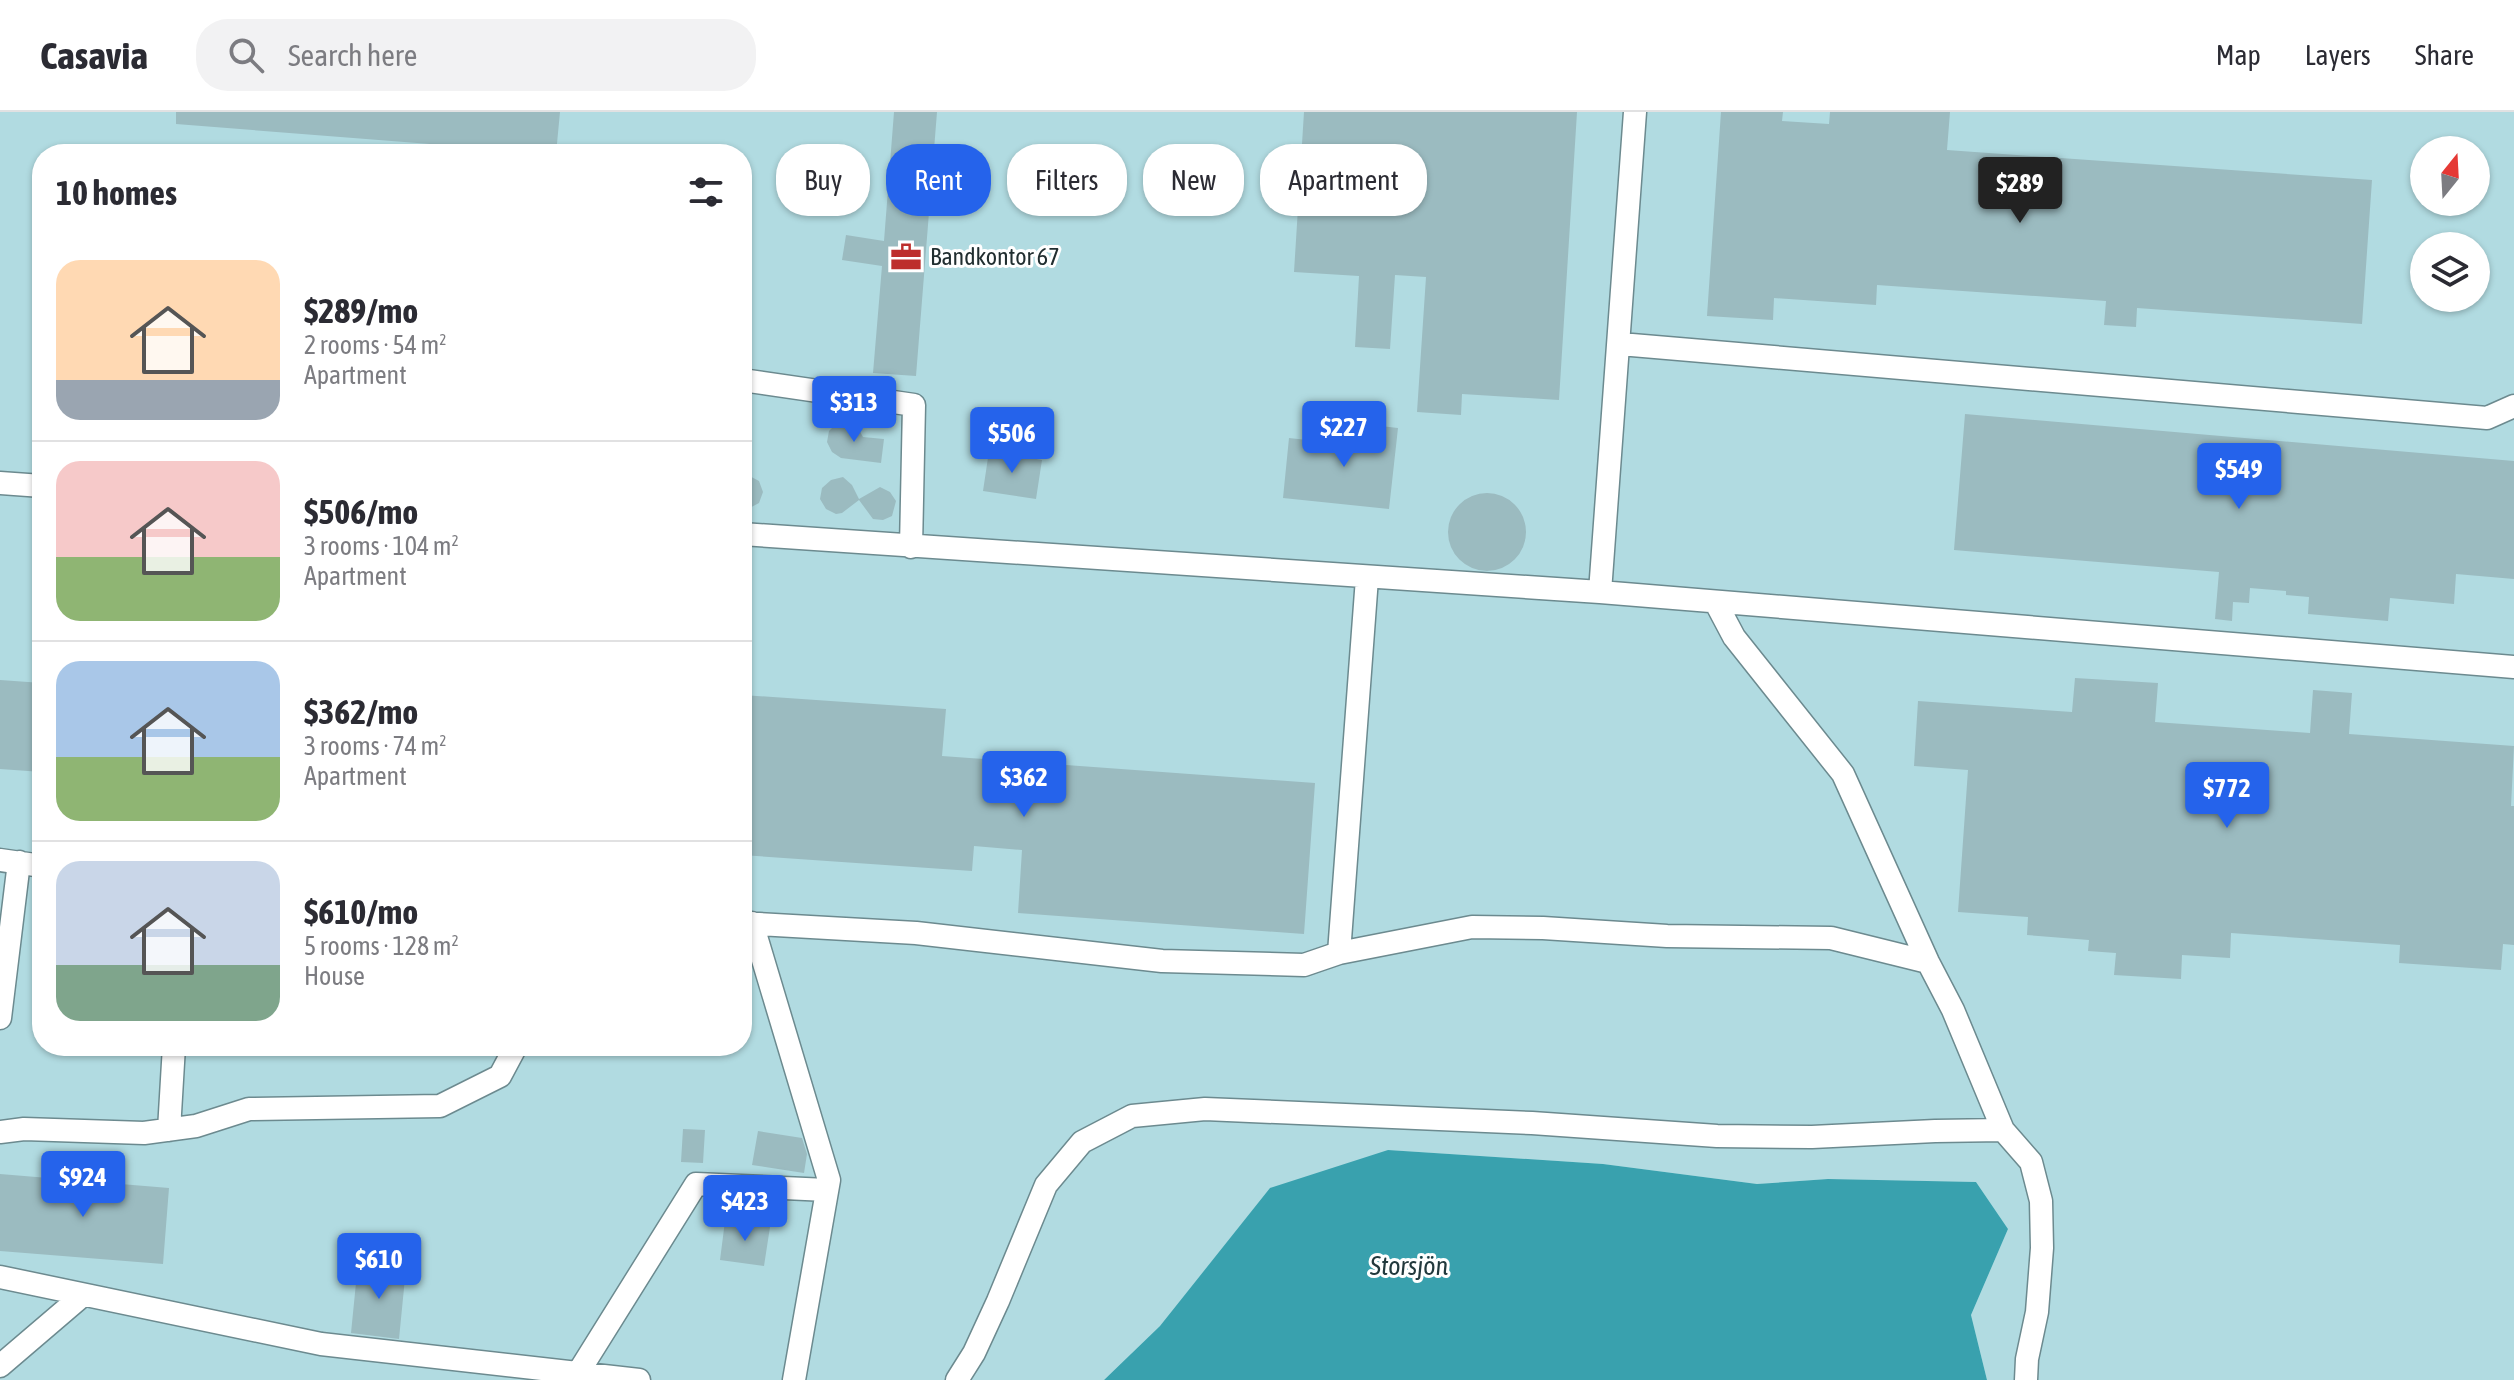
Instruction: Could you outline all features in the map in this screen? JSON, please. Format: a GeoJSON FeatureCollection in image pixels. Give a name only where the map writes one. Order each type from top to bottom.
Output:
{"type":"FeatureCollection","features":[{"type":"Feature","properties":{"kind":"street"},"geometry":{"type":"LineString","coordinates":[[1600,592],[1635,112]]}},
{"type":"Feature","properties":{"kind":"street"},"geometry":{"type":"LineString","coordinates":[[1620,344],[2487,418],[2514,406]]}},
{"type":"Feature","properties":{"kind":"street"},"geometry":{"type":"LineString","coordinates":[[752,381],[914,405],[911,547]]}},
{"type":"Feature","properties":{"kind":"street"},"geometry":{"type":"LineString","coordinates":[[0,483],[32,485]]}},
{"type":"Feature","properties":{"kind":"street"},"geometry":{"type":"LineString","coordinates":[[752,535],[1600,592],[2514,667]]}},
{"type":"Feature","properties":{"kind":"street"},"geometry":{"type":"LineString","coordinates":[[1339,953],[1367,578]]}},
{"type":"Feature","properties":{"kind":"street"},"geometry":{"type":"LineString","coordinates":[[1716,603],[1734,637],[1843,774],[1953,1010],[2003,1130],[2031,1162],[2041,1201],[2042,1248],[2037,1312],[2026,1380]]}},
{"type":"Feature","properties":{"kind":"street"},"geometry":{"type":"LineString","coordinates":[[0,1018],[10,861],[32,864]]}},
{"type":"Feature","properties":{"kind":"street"},"geometry":{"type":"LineString","coordinates":[[752,923],[916,933],[1162,961],[1304,965],[1339,953],[1472,927],[1667,936],[1831,938],[1928,962]]}},
{"type":"Feature","properties":{"kind":"street"},"geometry":{"type":"LineString","coordinates":[[752,939],[829,1180],[794,1380]]}},
{"type":"Feature","properties":{"kind":"street"},"geometry":{"type":"LineString","coordinates":[[169,1130],[173,1056]]}},
{"type":"Feature","properties":{"kind":"street"},"geometry":{"type":"LineString","coordinates":[[0,1132],[24,1129],[144,1133],[196,1126],[249,1109],[440,1106],[500,1076],[511,1056]]}},
{"type":"Feature","properties":{"kind":"street"},"geometry":{"type":"LineString","coordinates":[[957,1380],[974,1353],[998,1301],[1046,1185],[1082,1142],[1132,1116],[1205,1109],[1532,1123],[1717,1136],[1797,1137],[2003,1130]]}},
{"type":"Feature","properties":{"kind":"street"},"geometry":{"type":"LineString","coordinates":[[578,1373],[696,1184],[827,1190]]}},
{"type":"Feature","properties":{"kind":"street"},"geometry":{"type":"LineString","coordinates":[[0,1277],[321,1344],[639,1380]]}},
{"type":"Feature","properties":{"kind":"street"},"geometry":{"type":"LineString","coordinates":[[0,1366],[83,1295]]}},
{"type":"Feature","properties":{"kind":"shaded area"},"geometry":{"type":"Polygon","coordinates":[[[0,112],[2514,112],[2514,1380],[1987,1380],[1971,1315],[2008,1229],[1976,1182],[1828,1179],[1757,1184],[1603,1164],[1388,1150],[1160,1326],[1104,1380],[0,1380],[0,112]]]}},
{"type":"Feature","properties":{"kind":"water","name":"Storsjön"},"geometry":{"type":"Polygon","coordinates":[[[1388,1150],[1603,1164],[1757,1184],[1828,1179],[1976,1182],[2008,1229],[1971,1315],[1987,1380],[1104,1380],[1160,1326],[1270,1188],[1388,1150]]]}},
{"type":"Feature","properties":{"kind":"building"},"geometry":{"type":"Polygon","coordinates":[[[176,112],[560,112],[557,144],[429,144],[176,124],[176,112]]]}},
{"type":"Feature","properties":{"kind":"building"},"geometry":{"type":"Polygon","coordinates":[[[894,112],[937,112],[934,144],[892,144],[894,112]]]}},
{"type":"Feature","properties":{"kind":"building"},"geometry":{"type":"Polygon","coordinates":[[[1304,112],[1577,112],[1559,400],[1462,394],[1461,415],[1417,412],[1426,277],[1395,275],[1390,349],[1355,347],[1359,276],[1294,272],[1298,216],[1427,216],[1427,144],[1302,144],[1304,112]]]}},
{"type":"Feature","properties":{"kind":"building"},"geometry":{"type":"Polygon","coordinates":[[[1721,112],[1783,112],[1782,121],[1829,124],[1830,112],[1950,112],[1947,150],[2372,180],[2362,324],[2137,308],[2136,327],[2104,325],[2106,301],[1877,285],[1876,305],[1774,298],[1773,320],[1707,316],[1721,112]]]}},
{"type":"Feature","properties":{"kind":"building"},"geometry":{"type":"Polygon","coordinates":[[[886,215],[929,216],[916,376],[873,373],[882,266],[842,260],[846,235],[884,241],[886,215]]]}},
{"type":"Feature","properties":{"kind":"building"},"geometry":{"type":"Polygon","coordinates":[[[1965,414],[2514,461],[2514,579],[2456,574],[2454,604],[2390,598],[2388,621],[2308,614],[2309,597],[2286,595],[2286,591],[2250,588],[2249,603],[2233,602],[2232,621],[2215,619],[2219,572],[1954,550],[1965,414]]]}},
{"type":"Feature","properties":{"kind":"building"},"geometry":{"type":"Polygon","coordinates":[[[848,422],[858,428],[863,437],[884,439],[881,463],[841,458],[832,452],[827,442],[829,431],[837,423],[848,422]]]}},
{"type":"Feature","properties":{"kind":"building"},"geometry":{"type":"Polygon","coordinates":[[[1354,423],[1398,428],[1389,509],[1283,498],[1289,438],[1352,445],[1354,423]]]}},
{"type":"Feature","properties":{"kind":"building"},"geometry":{"type":"Polygon","coordinates":[[[989,451],[1042,460],[1036,499],[983,491],[989,451]]]}},
{"type":"Feature","properties":{"kind":"building"},"geometry":{"type":"Polygon","coordinates":[[[752,477],[759,481],[763,492],[759,503],[752,507],[752,477]]]}},
{"type":"Feature","properties":{"kind":"building"},"geometry":{"type":"Polygon","coordinates":[[[843,477],[852,485],[859,499],[880,487],[890,492],[896,501],[892,516],[883,520],[873,519],[859,500],[842,513],[836,514],[826,509],[820,499],[822,488],[831,480],[843,477]]]}},
{"type":"Feature","properties":{"kind":"building"},"geometry":{"type":"Polygon","coordinates":[[[1487,493],[1502,496],[1515,504],[1523,517],[1526,532],[1523,547],[1515,560],[1502,568],[1487,571],[1472,568],[1459,560],[1451,547],[1448,532],[1451,517],[1459,504],[1472,496],[1487,493]]]}},
{"type":"Feature","properties":{"kind":"building"},"geometry":{"type":"Polygon","coordinates":[[[2075,678],[2158,683],[2155,722],[2310,733],[2313,690],[2352,693],[2349,734],[2514,746],[2511,806],[2514,806],[2514,945],[2503,944],[2501,970],[2399,963],[2400,945],[2231,933],[2230,958],[2182,955],[2181,979],[2114,975],[2116,953],[2088,951],[2089,940],[2027,935],[2028,917],[1958,912],[1968,770],[1914,766],[1918,701],[2072,712],[2075,678]]]}},
{"type":"Feature","properties":{"kind":"building"},"geometry":{"type":"Polygon","coordinates":[[[0,680],[32,682],[32,771],[0,769],[0,680]]]}},
{"type":"Feature","properties":{"kind":"building"},"geometry":{"type":"Polygon","coordinates":[[[752,696],[946,709],[942,756],[1315,783],[1304,934],[1018,913],[1022,850],[974,846],[972,871],[752,856],[752,696]]]}},
{"type":"Feature","properties":{"kind":"building"},"geometry":{"type":"Polygon","coordinates":[[[683,1129],[705,1130],[703,1163],[681,1162],[683,1129]]]}},
{"type":"Feature","properties":{"kind":"building"},"geometry":{"type":"Polygon","coordinates":[[[758,1131],[802,1138],[807,1154],[804,1173],[752,1165],[758,1131]]]}},
{"type":"Feature","properties":{"kind":"building"},"geometry":{"type":"Polygon","coordinates":[[[0,1174],[169,1188],[163,1264],[0,1251],[0,1174]]]}},
{"type":"Feature","properties":{"kind":"building"},"geometry":{"type":"Polygon","coordinates":[[[725,1221],[770,1227],[764,1266],[720,1260],[725,1221]]]}},
{"type":"Feature","properties":{"kind":"building"},"geometry":{"type":"Polygon","coordinates":[[[358,1263],[406,1268],[399,1339],[351,1333],[358,1263]]]}},
{"type":"Feature","properties":{"kind":"place","name":"Bandkontor 67"},"geometry":{"type":"Point","coordinates":[906,257]}}]}
